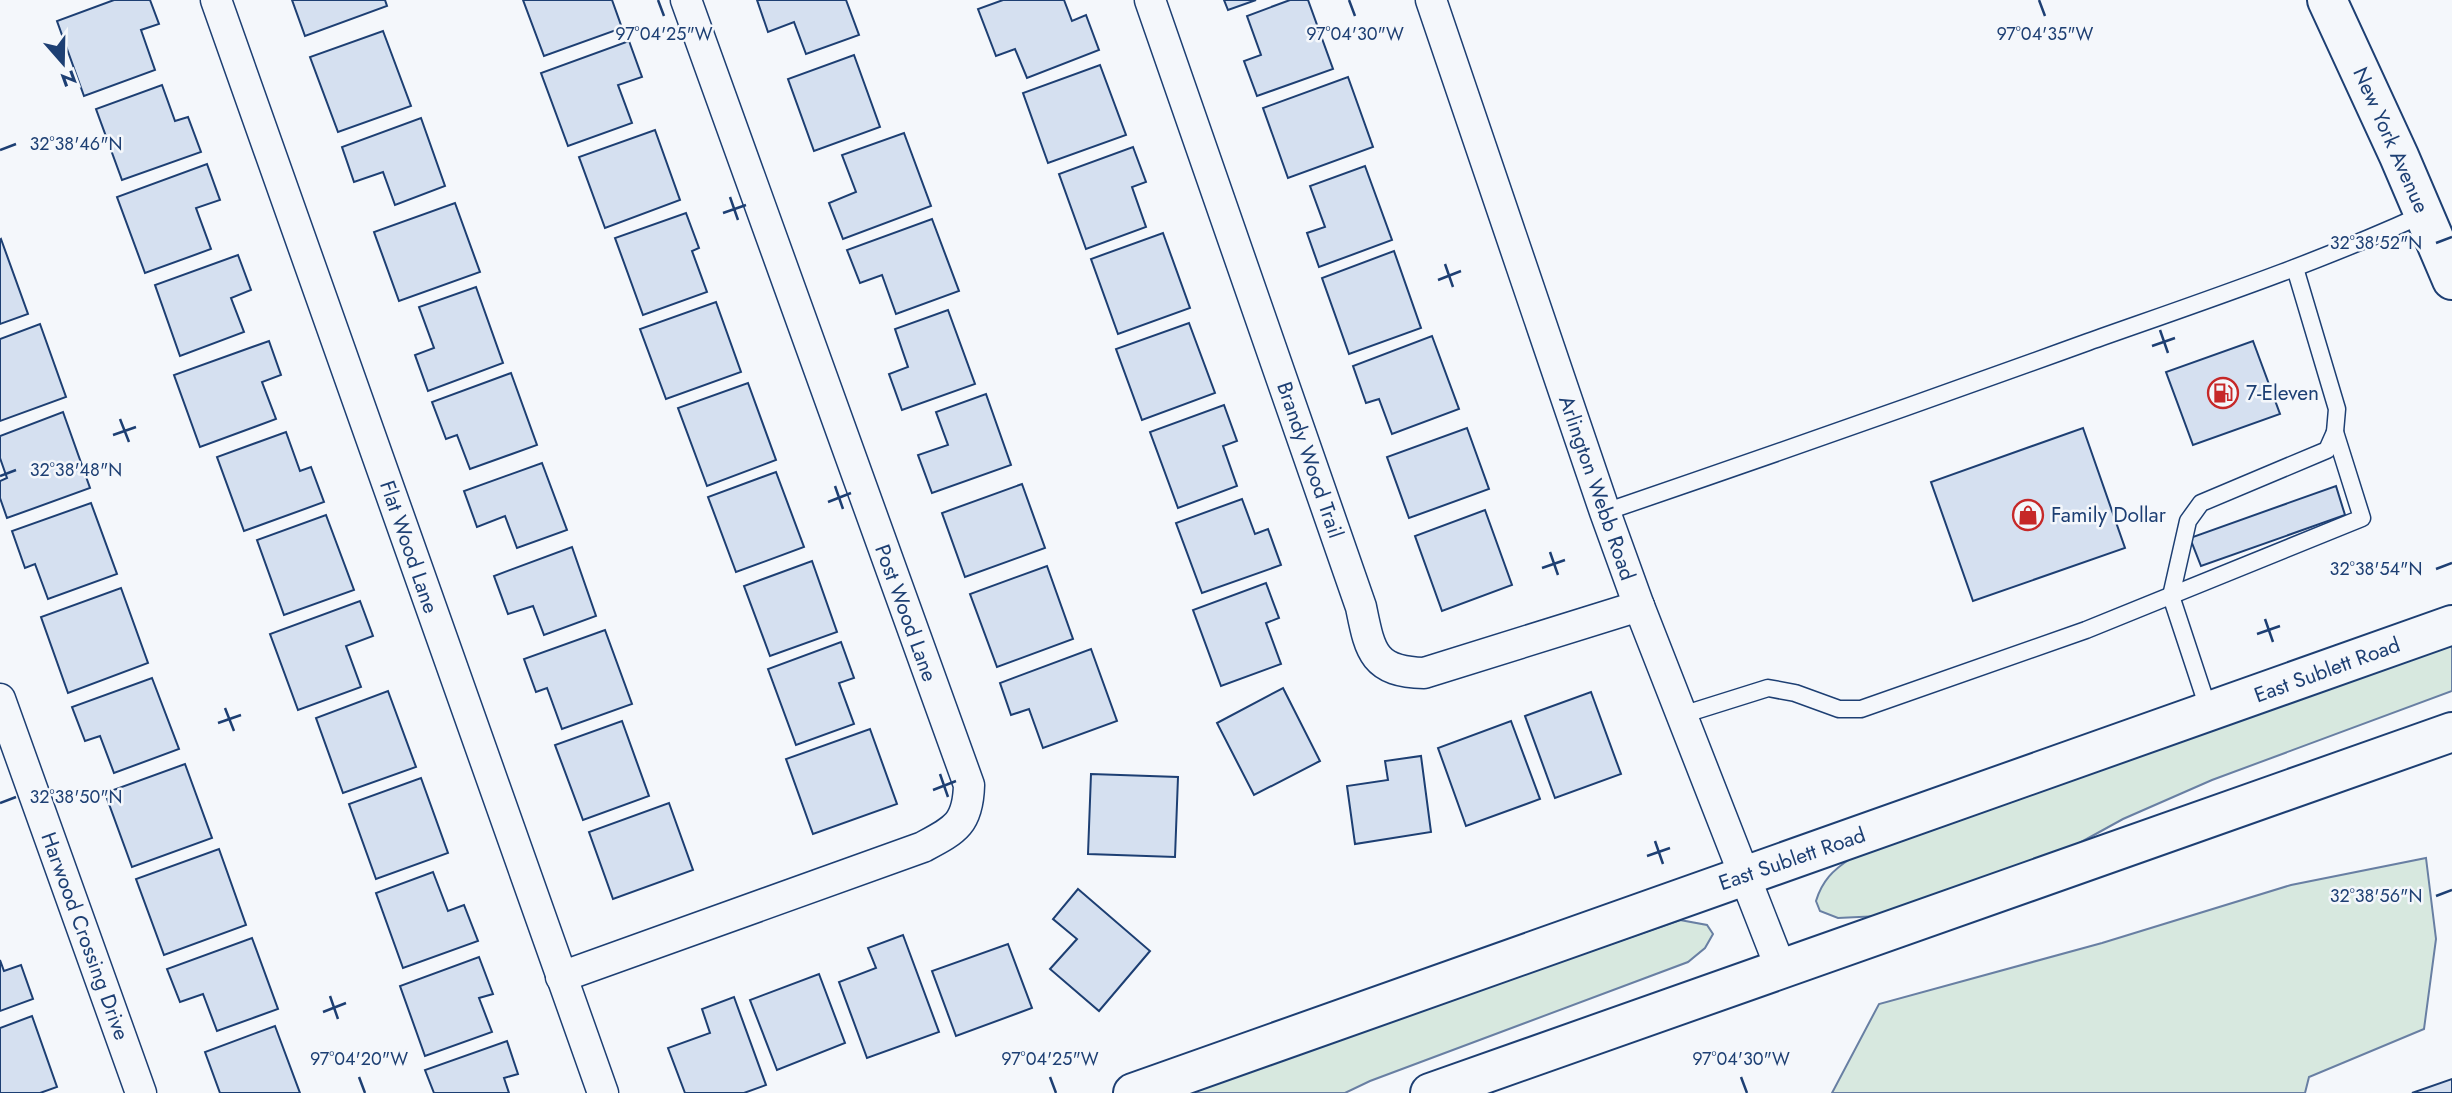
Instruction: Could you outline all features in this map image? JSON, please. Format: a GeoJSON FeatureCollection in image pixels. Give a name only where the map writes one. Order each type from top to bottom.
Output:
{"type":"FeatureCollection","features":[{"type":"Feature","properties":{"kind":"main road","name":"New York Avenue"},"geometry":{"type":"LineString","coordinates":[[2328,0],[2389,132],[2452,280]]}},
{"type":"Feature","properties":{"kind":"main road","name":"East Sublett Road"},"geometry":{"type":"LineString","coordinates":[[1133,1093],[2452,625]]}},
{"type":"Feature","properties":{"kind":"main road"},"geometry":{"type":"LineString","coordinates":[[1430,1093],[2442,739]]}},
{"type":"Feature","properties":{"kind":"street","name":"Flat Wood Lane"},"geometry":{"type":"LineString","coordinates":[[216,0],[603,1093]]}},
{"type":"Feature","properties":{"kind":"street","name":"Post Wood Lane"},"geometry":{"type":"LineString","coordinates":[[561,977],[923,847],[961,822],[968,806],[969,785],[686,0]]}},
{"type":"Feature","properties":{"kind":"street","name":"Brandy Wood Trail"},"geometry":{"type":"LineString","coordinates":[[1150,0],[1361,607],[1368,640],[1377,659],[1388,668],[1405,673],[1424,673],[1639,606]]}},
{"type":"Feature","properties":{"kind":"street","name":"Arlington Webb Road"},"geometry":{"type":"LineString","coordinates":[[1431,0],[1605,512],[1781,969]]}},
{"type":"Feature","properties":{"kind":"street","name":"Harwood Crossing Drive"},"geometry":{"type":"LineString","coordinates":[[0,699],[141,1093]]}},
{"type":"Feature","properties":{"kind":"lane"},"geometry":{"type":"LineString","coordinates":[[1605,512],[2295,268],[2357,245],[2424,214]]}},
{"type":"Feature","properties":{"kind":"lane"},"geometry":{"type":"LineString","coordinates":[[2209,711],[2171,596],[2188,521],[2201,503],[2327,450],[2335,432],[2337,409],[2295,268]]}},
{"type":"Feature","properties":{"kind":"lane"},"geometry":{"type":"LineString","coordinates":[[1682,715],[1768,688],[1795,693],[1839,709],[1861,709],[2086,630],[2362,518],[2335,432]]}},
{"type":"Feature","properties":{"kind":"shaded area"},"geometry":{"type":"Polygon","coordinates":[[[2452,645],[2452,691],[2212,780],[2123,819],[2063,852],[1880,916],[1838,918],[1820,911],[1816,901],[1821,888],[1833,872],[1850,859],[2452,645]]]}},
{"type":"Feature","properties":{"kind":"shaded area"},"geometry":{"type":"Polygon","coordinates":[[[2426,858],[2436,939],[2424,1029],[2309,1077],[2305,1093],[1832,1093],[1879,1004],[2102,943],[2291,885],[2426,858]]]}},
{"type":"Feature","properties":{"kind":"shaded area"},"geometry":{"type":"Polygon","coordinates":[[[1680,920],[1707,925],[1713,934],[1705,948],[1688,962],[1370,1081],[1345,1093],[1183,1093],[1680,920]]]}},
{"type":"Feature","properties":{"kind":"building"},"geometry":{"type":"Polygon","coordinates":[[[114,0],[150,0],[159,24],[141,30],[155,70],[84,96],[57,21],[114,0]]]}},
{"type":"Feature","properties":{"kind":"building"},"geometry":{"type":"Polygon","coordinates":[[[292,0],[385,0],[387,6],[305,36],[292,0]]]}},
{"type":"Feature","properties":{"kind":"building"},"geometry":{"type":"Polygon","coordinates":[[[523,0],[612,0],[622,28],[544,56],[523,0]]]}},
{"type":"Feature","properties":{"kind":"building"},"geometry":{"type":"Polygon","coordinates":[[[757,0],[846,0],[859,35],[806,54],[794,22],[768,32],[757,0]]]}},
{"type":"Feature","properties":{"kind":"building"},"geometry":{"type":"Polygon","coordinates":[[[1003,0],[1064,0],[1072,21],[1086,15],[1099,50],[1027,78],[1015,49],[996,56],[978,9],[1003,0]]]}},
{"type":"Feature","properties":{"kind":"building"},"geometry":{"type":"Polygon","coordinates":[[[1224,0],[1256,0],[1228,10],[1224,0]]]}},
{"type":"Feature","properties":{"kind":"building"},"geometry":{"type":"Polygon","coordinates":[[[1290,0],[1308,0],[1333,69],[1257,96],[1244,61],[1261,55],[1247,16],[1290,0]]]}},
{"type":"Feature","properties":{"kind":"building"},"geometry":{"type":"Polygon","coordinates":[[[383,31],[411,106],[338,132],[310,57],[383,31]]]}},
{"type":"Feature","properties":{"kind":"building"},"geometry":{"type":"Polygon","coordinates":[[[629,41],[642,77],[618,85],[632,123],[568,146],[541,73],[629,41]]]}},
{"type":"Feature","properties":{"kind":"building"},"geometry":{"type":"Polygon","coordinates":[[[854,55],[880,127],[814,151],[788,79],[854,55]]]}},
{"type":"Feature","properties":{"kind":"building"},"geometry":{"type":"Polygon","coordinates":[[[1100,65],[1126,135],[1048,163],[1023,93],[1100,65]]]}},
{"type":"Feature","properties":{"kind":"building"},"geometry":{"type":"Polygon","coordinates":[[[1348,77],[1373,147],[1288,178],[1263,108],[1348,77]]]}},
{"type":"Feature","properties":{"kind":"building"},"geometry":{"type":"Polygon","coordinates":[[[162,85],[175,121],[188,117],[201,152],[122,180],[96,109],[162,85]]]}},
{"type":"Feature","properties":{"kind":"building"},"geometry":{"type":"Polygon","coordinates":[[[421,118],[445,186],[395,205],[383,172],[354,182],[342,147],[421,118]]]}},
{"type":"Feature","properties":{"kind":"building"},"geometry":{"type":"Polygon","coordinates":[[[655,130],[680,200],[605,228],[579,157],[655,130]]]}},
{"type":"Feature","properties":{"kind":"building"},"geometry":{"type":"Polygon","coordinates":[[[904,133],[931,206],[843,239],[829,203],[856,192],[842,155],[904,133]]]}},
{"type":"Feature","properties":{"kind":"building"},"geometry":{"type":"Polygon","coordinates":[[[1133,147],[1146,182],[1132,187],[1146,227],[1086,249],[1059,174],[1133,147]]]}},
{"type":"Feature","properties":{"kind":"building"},"geometry":{"type":"Polygon","coordinates":[[[207,164],[220,200],[196,208],[211,249],[145,273],[117,197],[207,164]]]}},
{"type":"Feature","properties":{"kind":"building"},"geometry":{"type":"Polygon","coordinates":[[[1365,166],[1392,240],[1319,267],[1307,233],[1325,227],[1310,186],[1365,166]]]}},
{"type":"Feature","properties":{"kind":"building"},"geometry":{"type":"Polygon","coordinates":[[[455,203],[480,272],[399,301],[374,232],[455,203]]]}},
{"type":"Feature","properties":{"kind":"building"},"geometry":{"type":"Polygon","coordinates":[[[686,213],[699,248],[692,251],[707,292],[643,315],[615,238],[686,213]]]}},
{"type":"Feature","properties":{"kind":"building"},"geometry":{"type":"Polygon","coordinates":[[[932,219],[959,291],[896,314],[882,275],[860,283],[847,250],[932,219]]]}},
{"type":"Feature","properties":{"kind":"building"},"geometry":{"type":"Polygon","coordinates":[[[1163,233],[1190,308],[1118,334],[1091,259],[1163,233]]]}},
{"type":"Feature","properties":{"kind":"building"},"geometry":{"type":"Polygon","coordinates":[[[0,240],[28,314],[0,324],[0,240]]]}},
{"type":"Feature","properties":{"kind":"building"},"geometry":{"type":"Polygon","coordinates":[[[1394,251],[1421,328],[1349,354],[1322,278],[1394,251]]]}},
{"type":"Feature","properties":{"kind":"building"},"geometry":{"type":"Polygon","coordinates":[[[238,255],[251,290],[231,298],[244,332],[180,356],[155,285],[238,255]]]}},
{"type":"Feature","properties":{"kind":"building"},"geometry":{"type":"Polygon","coordinates":[[[476,287],[503,363],[428,391],[415,355],[434,348],[419,307],[476,287]]]}},
{"type":"Feature","properties":{"kind":"building"},"geometry":{"type":"Polygon","coordinates":[[[716,302],[741,372],[666,399],[640,329],[716,302]]]}},
{"type":"Feature","properties":{"kind":"building"},"geometry":{"type":"Polygon","coordinates":[[[948,310],[975,384],[902,410],[889,374],[908,367],[895,329],[948,310]]]}},
{"type":"Feature","properties":{"kind":"building"},"geometry":{"type":"Polygon","coordinates":[[[1189,323],[1215,393],[1142,420],[1116,349],[1189,323]]]}},
{"type":"Feature","properties":{"kind":"building"},"geometry":{"type":"Polygon","coordinates":[[[40,324],[66,397],[0,421],[0,339],[40,324]]]}},
{"type":"Feature","properties":{"kind":"building"},"geometry":{"type":"Polygon","coordinates":[[[1432,336],[1459,409],[1392,434],[1379,399],[1366,403],[1353,366],[1432,336]]]}},
{"type":"Feature","properties":{"kind":"building"},"geometry":{"type":"Polygon","coordinates":[[[269,341],[281,375],[262,382],[276,419],[200,447],[174,375],[269,341]]]}},
{"type":"Feature","properties":{"kind":"building","name":"7-Eleven"},"geometry":{"type":"Polygon","coordinates":[[[2253,341],[2280,414],[2193,445],[2166,372],[2253,341]]]}},
{"type":"Feature","properties":{"kind":"building"},"geometry":{"type":"Polygon","coordinates":[[[511,373],[537,445],[470,469],[457,435],[446,439],[432,402],[511,373]]]}},
{"type":"Feature","properties":{"kind":"building"},"geometry":{"type":"Polygon","coordinates":[[[748,383],[776,460],[707,486],[678,408],[748,383]]]}},
{"type":"Feature","properties":{"kind":"building"},"geometry":{"type":"Polygon","coordinates":[[[986,394],[1011,465],[932,493],[918,455],[948,445],[936,412],[986,394]]]}},
{"type":"Feature","properties":{"kind":"building"},"geometry":{"type":"Polygon","coordinates":[[[1224,405],[1237,441],[1223,446],[1237,486],[1178,508],[1150,432],[1224,405]]]}},
{"type":"Feature","properties":{"kind":"building"},"geometry":{"type":"Polygon","coordinates":[[[63,412],[90,488],[7,518],[0,498],[0,481],[7,478],[0,458],[0,436],[63,412]]]}},
{"type":"Feature","properties":{"kind":"building"},"geometry":{"type":"Polygon","coordinates":[[[1467,428],[1489,489],[1409,518],[1387,457],[1467,428]]]}},
{"type":"Feature","properties":{"kind":"building","name":"Family Dollar"},"geometry":{"type":"Polygon","coordinates":[[[2083,428],[2125,548],[1973,601],[1931,482],[2083,428]]]}},
{"type":"Feature","properties":{"kind":"building"},"geometry":{"type":"Polygon","coordinates":[[[286,432],[300,471],[311,467],[324,502],[244,531],[217,457],[286,432]]]}},
{"type":"Feature","properties":{"kind":"building"},"geometry":{"type":"Polygon","coordinates":[[[542,463],[567,530],[517,548],[505,516],[477,527],[464,491],[542,463]]]}},
{"type":"Feature","properties":{"kind":"building"},"geometry":{"type":"Polygon","coordinates":[[[776,472],[804,547],[736,572],[708,497],[776,472]]]}},
{"type":"Feature","properties":{"kind":"building"},"geometry":{"type":"Polygon","coordinates":[[[1022,484],[1045,548],[965,577],[942,513],[1022,484]]]}},
{"type":"Feature","properties":{"kind":"building"},"geometry":{"type":"Polygon","coordinates":[[[2336,486],[2345,515],[2201,566],[2190,538],[2336,486]]]}},
{"type":"Feature","properties":{"kind":"building"},"geometry":{"type":"Polygon","coordinates":[[[1242,499],[1255,534],[1268,529],[1281,565],[1202,593],[1176,523],[1242,499]]]}},
{"type":"Feature","properties":{"kind":"building"},"geometry":{"type":"Polygon","coordinates":[[[91,503],[117,574],[48,599],[35,564],[25,568],[12,531],[91,503]]]}},
{"type":"Feature","properties":{"kind":"building"},"geometry":{"type":"Polygon","coordinates":[[[1485,510],[1512,585],[1442,611],[1415,536],[1485,510]]]}},
{"type":"Feature","properties":{"kind":"building"},"geometry":{"type":"Polygon","coordinates":[[[326,515],[354,590],[284,615],[257,540],[326,515]]]}},
{"type":"Feature","properties":{"kind":"building"},"geometry":{"type":"Polygon","coordinates":[[[572,547],[596,616],[544,635],[533,606],[508,614],[494,576],[572,547]]]}},
{"type":"Feature","properties":{"kind":"building"},"geometry":{"type":"Polygon","coordinates":[[[812,561],[837,632],[770,656],[744,586],[812,561]]]}},
{"type":"Feature","properties":{"kind":"building"},"geometry":{"type":"Polygon","coordinates":[[[1047,566],[1073,639],[997,667],[970,594],[1047,566]]]}},
{"type":"Feature","properties":{"kind":"building"},"geometry":{"type":"Polygon","coordinates":[[[1266,583],[1279,618],[1266,623],[1281,664],[1221,686],[1193,610],[1266,583]]]}},
{"type":"Feature","properties":{"kind":"building"},"geometry":{"type":"Polygon","coordinates":[[[121,588],[148,663],[68,693],[41,617],[121,588]]]}},
{"type":"Feature","properties":{"kind":"building"},"geometry":{"type":"Polygon","coordinates":[[[360,601],[373,636],[346,646],[361,687],[298,710],[270,634],[360,601]]]}},
{"type":"Feature","properties":{"kind":"building"},"geometry":{"type":"Polygon","coordinates":[[[605,630],[632,704],[562,729],[547,688],[536,692],[524,659],[605,630]]]}},
{"type":"Feature","properties":{"kind":"building"},"geometry":{"type":"Polygon","coordinates":[[[841,642],[854,678],[839,683],[854,724],[796,745],[768,669],[841,642]]]}},
{"type":"Feature","properties":{"kind":"building"},"geometry":{"type":"Polygon","coordinates":[[[1091,649],[1117,721],[1043,748],[1029,709],[1011,715],[1000,683],[1091,649]]]}},
{"type":"Feature","properties":{"kind":"building"},"geometry":{"type":"Polygon","coordinates":[[[152,678],[179,749],[114,773],[100,736],[85,741],[72,707],[152,678]]]}},
{"type":"Feature","properties":{"kind":"building"},"geometry":{"type":"Polygon","coordinates":[[[1283,688],[1320,761],[1254,795],[1217,723],[1283,688]]]}},
{"type":"Feature","properties":{"kind":"building"},"geometry":{"type":"Polygon","coordinates":[[[388,691],[416,767],[343,793],[316,718],[388,691]]]}},
{"type":"Feature","properties":{"kind":"building"},"geometry":{"type":"Polygon","coordinates":[[[1591,692],[1621,774],[1555,798],[1525,716],[1591,692]]]}},
{"type":"Feature","properties":{"kind":"building"},"geometry":{"type":"Polygon","coordinates":[[[622,721],[649,796],[583,820],[555,745],[622,721]]]}},
{"type":"Feature","properties":{"kind":"building"},"geometry":{"type":"Polygon","coordinates":[[[1511,721],[1540,799],[1466,826],[1438,748],[1511,721]]]}},
{"type":"Feature","properties":{"kind":"building"},"geometry":{"type":"Polygon","coordinates":[[[870,729],[897,804],[813,834],[786,759],[870,729]]]}},
{"type":"Feature","properties":{"kind":"building"},"geometry":{"type":"Polygon","coordinates":[[[1421,756],[1431,832],[1355,844],[1347,786],[1388,780],[1385,761],[1421,756]]]}},
{"type":"Feature","properties":{"kind":"building"},"geometry":{"type":"Polygon","coordinates":[[[185,764],[212,838],[132,867],[105,793],[185,764]]]}},
{"type":"Feature","properties":{"kind":"building"},"geometry":{"type":"Polygon","coordinates":[[[1091,774],[1178,777],[1175,857],[1088,854],[1091,774]]]}},
{"type":"Feature","properties":{"kind":"building"},"geometry":{"type":"Polygon","coordinates":[[[421,778],[448,853],[376,879],[349,804],[421,778]]]}},
{"type":"Feature","properties":{"kind":"building"},"geometry":{"type":"Polygon","coordinates":[[[669,803],[693,870],[613,899],[589,832],[669,803]]]}},
{"type":"Feature","properties":{"kind":"building"},"geometry":{"type":"Polygon","coordinates":[[[219,849],[246,925],[164,955],[136,879],[219,849]]]}},
{"type":"Feature","properties":{"kind":"building"},"geometry":{"type":"Polygon","coordinates":[[[433,872],[448,911],[464,905],[478,941],[403,968],[376,893],[433,872]]]}},
{"type":"Feature","properties":{"kind":"building"},"geometry":{"type":"Polygon","coordinates":[[[1078,889],[1150,951],[1099,1011],[1050,969],[1077,939],[1053,919],[1078,889]]]}},
{"type":"Feature","properties":{"kind":"building"},"geometry":{"type":"Polygon","coordinates":[[[903,935],[939,1032],[867,1058],[839,982],[876,968],[868,948],[903,935]]]}},
{"type":"Feature","properties":{"kind":"building"},"geometry":{"type":"Polygon","coordinates":[[[252,938],[278,1009],[217,1031],[203,994],[180,1002],[167,969],[252,938]]]}},
{"type":"Feature","properties":{"kind":"building"},"geometry":{"type":"Polygon","coordinates":[[[1008,944],[1032,1008],[956,1036],[932,971],[1008,944]]]}},
{"type":"Feature","properties":{"kind":"building"},"geometry":{"type":"Polygon","coordinates":[[[479,957],[493,994],[479,998],[492,1032],[425,1056],[400,986],[479,957]]]}},
{"type":"Feature","properties":{"kind":"building"},"geometry":{"type":"Polygon","coordinates":[[[0,960],[4,971],[21,965],[33,999],[0,1011],[0,960]]]}},
{"type":"Feature","properties":{"kind":"building"},"geometry":{"type":"Polygon","coordinates":[[[819,974],[845,1043],[777,1070],[750,1000],[819,974]]]}},
{"type":"Feature","properties":{"kind":"building"},"geometry":{"type":"Polygon","coordinates":[[[734,997],[766,1085],[744,1093],[685,1093],[668,1048],[710,1033],[702,1009],[734,997]]]}},
{"type":"Feature","properties":{"kind":"building"},"geometry":{"type":"Polygon","coordinates":[[[32,1016],[57,1087],[40,1093],[0,1093],[0,1028],[32,1016]]]}},
{"type":"Feature","properties":{"kind":"building"},"geometry":{"type":"Polygon","coordinates":[[[275,1026],[300,1093],[220,1093],[205,1052],[275,1026]]]}},
{"type":"Feature","properties":{"kind":"building"},"geometry":{"type":"Polygon","coordinates":[[[507,1041],[518,1074],[504,1078],[509,1093],[434,1093],[425,1070],[507,1041]]]}},
{"type":"Feature","properties":{"kind":"building"},"geometry":{"type":"Polygon","coordinates":[[[2452,1079],[2452,1093],[2412,1093],[2452,1079]]]}},
{"type":"Feature","properties":{"kind":"place","name":"7-Eleven"},"geometry":{"type":"Point","coordinates":[2223,393]}},
{"type":"Feature","properties":{"kind":"place","name":"Family Dollar"},"geometry":{"type":"Point","coordinates":[2028,515]}}]}
